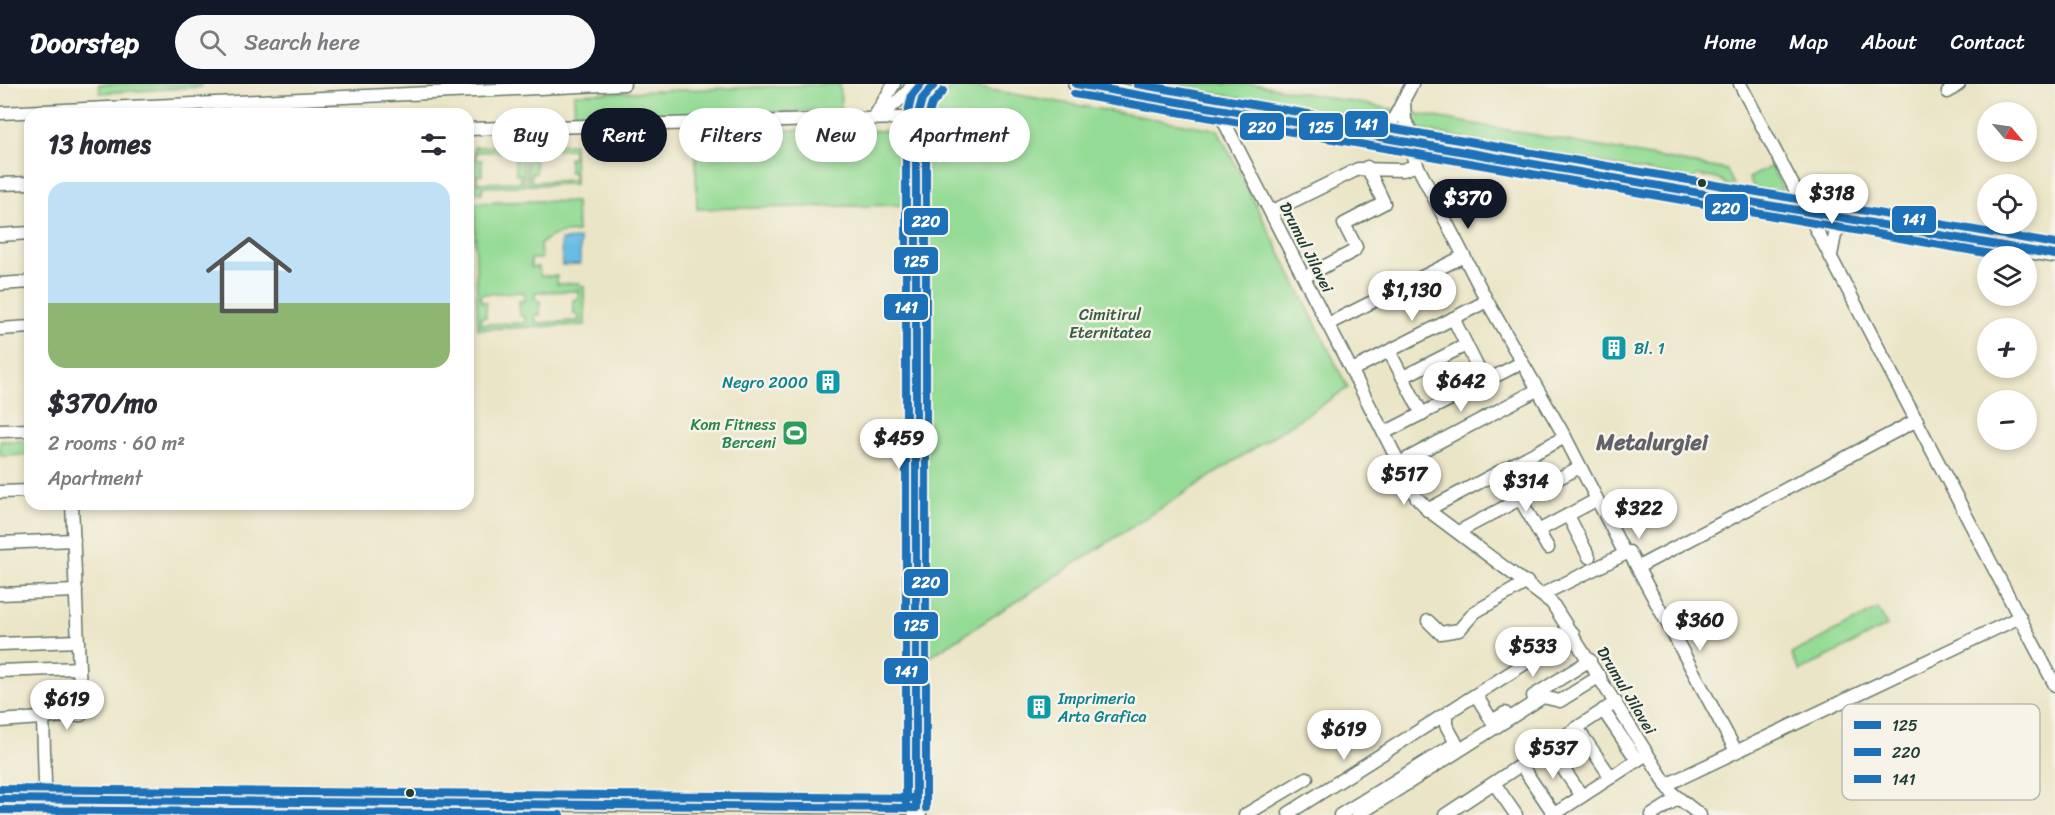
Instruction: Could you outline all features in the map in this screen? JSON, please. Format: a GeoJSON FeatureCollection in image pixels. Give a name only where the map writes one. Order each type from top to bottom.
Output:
{"type":"FeatureCollection","features":[{"type":"Feature","properties":{"kind":"main road"},"geometry":{"type":"LineString","coordinates":[[1076,84],[2055,255]]}},
{"type":"Feature","properties":{"kind":"main road"},"geometry":{"type":"LineString","coordinates":[[911,108],[909,85],[922,88],[933,85]]}},
{"type":"Feature","properties":{"kind":"main road"},"geometry":{"type":"LineString","coordinates":[[917,108],[933,85]]}},
{"type":"Feature","properties":{"kind":"main road"},"geometry":{"type":"LineString","coordinates":[[909,162],[917,813]]}},
{"type":"Feature","properties":{"kind":"street"},"geometry":{"type":"LineString","coordinates":[[159,108],[624,84]]}},
{"type":"Feature","properties":{"kind":"street"},"geometry":{"type":"LineString","coordinates":[[877,111],[894,84]]}},
{"type":"Feature","properties":{"kind":"street"},"geometry":{"type":"LineString","coordinates":[[1377,136],[1392,122],[1412,84]]}},
{"type":"Feature","properties":{"kind":"street"},"geometry":{"type":"LineString","coordinates":[[1740,84],[2055,685]]}},
{"type":"Feature","properties":{"kind":"street"},"geometry":{"type":"LineString","coordinates":[[1948,92],[1959,84]]}},
{"type":"Feature","properties":{"kind":"street"},"geometry":{"type":"LineString","coordinates":[[877,116],[895,104],[909,85]]}},
{"type":"Feature","properties":{"kind":"street"},"geometry":{"type":"LineString","coordinates":[[1404,101],[1404,121],[1417,142],[1413,157],[1487,301],[1565,438],[1624,554]]}},
{"type":"Feature","properties":{"kind":"street","name":"Drumul Jilavei"},"geometry":{"type":"LineString","coordinates":[[1217,108],[1417,498],[1427,510],[1543,594],[1572,633],[1616,702],[1642,757],[1677,799],[1700,815]]}},
{"type":"Feature","properties":{"kind":"street"},"geometry":{"type":"LineString","coordinates":[[0,113],[24,113]]}},
{"type":"Feature","properties":{"kind":"street"},"geometry":{"type":"LineString","coordinates":[[474,129],[795,121]]}},
{"type":"Feature","properties":{"kind":"street"},"geometry":{"type":"LineString","coordinates":[[1271,212],[1351,172],[1367,167],[1403,170],[1417,165]]}},
{"type":"Feature","properties":{"kind":"street"},"geometry":{"type":"LineString","coordinates":[[1304,277],[1356,250],[1344,224],[1384,202],[1367,167]]}},
{"type":"Feature","properties":{"kind":"street"},"geometry":{"type":"LineString","coordinates":[[0,184],[24,183]]}},
{"type":"Feature","properties":{"kind":"street"},"geometry":{"type":"LineString","coordinates":[[1831,255],[1835,235],[1846,218]]}},
{"type":"Feature","properties":{"kind":"street"},"geometry":{"type":"LineString","coordinates":[[0,235],[24,233]]}},
{"type":"Feature","properties":{"kind":"street"},"geometry":{"type":"LineString","coordinates":[[1328,324],[1464,256]]}},
{"type":"Feature","properties":{"kind":"street"},"geometry":{"type":"LineString","coordinates":[[0,284],[24,282]]}},
{"type":"Feature","properties":{"kind":"street"},"geometry":{"type":"LineString","coordinates":[[1352,370],[1487,301]]}},
{"type":"Feature","properties":{"kind":"street"},"geometry":{"type":"LineString","coordinates":[[1453,318],[1485,382]]}},
{"type":"Feature","properties":{"kind":"street"},"geometry":{"type":"LineString","coordinates":[[0,329],[24,327]]}},
{"type":"Feature","properties":{"kind":"street"},"geometry":{"type":"LineString","coordinates":[[1402,377],[1466,345]]}},
{"type":"Feature","properties":{"kind":"street"},"geometry":{"type":"LineString","coordinates":[[1389,351],[1422,414]]}},
{"type":"Feature","properties":{"kind":"street"},"geometry":{"type":"LineString","coordinates":[[1384,433],[1521,363]]}},
{"type":"Feature","properties":{"kind":"street"},"geometry":{"type":"LineString","coordinates":[[1399,463],[1538,390]]}},
{"type":"Feature","properties":{"kind":"street"},"geometry":{"type":"LineString","coordinates":[[1638,567],[1917,420]]}},
{"type":"Feature","properties":{"kind":"street"},"geometry":{"type":"LineString","coordinates":[[0,431],[24,430]]}},
{"type":"Feature","properties":{"kind":"street"},"geometry":{"type":"LineString","coordinates":[[1427,510],[1565,438]]}},
{"type":"Feature","properties":{"kind":"street"},"geometry":{"type":"LineString","coordinates":[[1458,532],[1580,467]]}},
{"type":"Feature","properties":{"kind":"street"},"geometry":{"type":"LineString","coordinates":[[0,492],[24,491]]}},
{"type":"Feature","properties":{"kind":"street"},"geometry":{"type":"LineString","coordinates":[[1520,499],[1548,549]]}},
{"type":"Feature","properties":{"kind":"street"},"geometry":{"type":"LineString","coordinates":[[1538,531],[1596,500]]}},
{"type":"Feature","properties":{"kind":"street"},"geometry":{"type":"LineString","coordinates":[[0,721],[81,715],[72,510]]}},
{"type":"Feature","properties":{"kind":"street"},"geometry":{"type":"LineString","coordinates":[[1568,515],[1589,557]]}},
{"type":"Feature","properties":{"kind":"street"},"geometry":{"type":"LineString","coordinates":[[0,543],[74,540]]}},
{"type":"Feature","properties":{"kind":"street"},"geometry":{"type":"LineString","coordinates":[[1543,594],[1629,552],[1736,751]]}},
{"type":"Feature","properties":{"kind":"street"},"geometry":{"type":"LineString","coordinates":[[1428,621],[1440,633],[1455,632],[1465,626],[1475,612],[1527,582]]}},
{"type":"Feature","properties":{"kind":"street"},"geometry":{"type":"LineString","coordinates":[[0,594],[76,591]]}},
{"type":"Feature","properties":{"kind":"street"},"geometry":{"type":"LineString","coordinates":[[1666,785],[2020,617]]}},
{"type":"Feature","properties":{"kind":"street"},"geometry":{"type":"LineString","coordinates":[[1290,815],[1289,813],[1293,810],[1572,633]]}},
{"type":"Feature","properties":{"kind":"street"},"geometry":{"type":"LineString","coordinates":[[0,644],[78,641]]}},
{"type":"Feature","properties":{"kind":"street"},"geometry":{"type":"LineString","coordinates":[[1476,695],[1492,721],[1590,660]]}},
{"type":"Feature","properties":{"kind":"street"},"geometry":{"type":"LineString","coordinates":[[0,671],[79,668]]}},
{"type":"Feature","properties":{"kind":"street"},"geometry":{"type":"LineString","coordinates":[[1358,815],[1543,697],[1560,701],[1600,676]]}},
{"type":"Feature","properties":{"kind":"street"},"geometry":{"type":"LineString","coordinates":[[1445,815],[1616,702]]}},
{"type":"Feature","properties":{"kind":"street"},"geometry":{"type":"LineString","coordinates":[[1521,765],[1554,815],[1642,757],[1603,710]]}},
{"type":"Feature","properties":{"kind":"street"},"geometry":{"type":"LineString","coordinates":[[1340,815],[1456,743],[1441,717]]}},
{"type":"Feature","properties":{"kind":"street"},"geometry":{"type":"LineString","coordinates":[[43,719],[45,783]]}},
{"type":"Feature","properties":{"kind":"street"},"geometry":{"type":"LineString","coordinates":[[1577,728],[1611,777]]}},
{"type":"Feature","properties":{"kind":"street"},"geometry":{"type":"LineString","coordinates":[[1548,747],[1582,796]]}},
{"type":"Feature","properties":{"kind":"street"},"geometry":{"type":"LineString","coordinates":[[1245,815],[1307,778]]}},
{"type":"Feature","properties":{"kind":"street"},"geometry":{"type":"LineString","coordinates":[[1494,783],[1515,815]]}},
{"type":"Feature","properties":{"kind":"street"},"geometry":{"type":"LineString","coordinates":[[0,799],[917,813]]}},
{"type":"Feature","properties":{"kind":"street"},"geometry":{"type":"LineString","coordinates":[[1652,815],[1677,799]]}},
{"type":"Feature","properties":{"kind":"green space"},"geometry":{"type":"Polygon","coordinates":[[[99,84],[200,84],[201,87],[100,93],[99,84]]]}},
{"type":"Feature","properties":{"kind":"green space"},"geometry":{"type":"Polygon","coordinates":[[[840,84],[841,108],[795,108],[795,112],[783,112],[783,108],[679,108],[679,116],[667,117],[667,108],[581,108],[581,120],[575,120],[574,94],[840,84]]]}},
{"type":"Feature","properties":{"kind":"green space","name":"Cimitirul Eternitatea"},"geometry":{"type":"Polygon","coordinates":[[[957,84],[1218,130],[1348,388],[925,660],[927,162],[1030,162],[1030,108],[931,108],[933,103],[957,84]]]}},
{"type":"Feature","properties":{"kind":"green space"},"geometry":{"type":"Polygon","coordinates":[[[1161,84],[1254,84],[1727,170],[1734,185],[1727,185],[1722,180],[1698,175],[1692,179],[1161,84]]]}},
{"type":"Feature","properties":{"kind":"green space"},"geometry":{"type":"Polygon","coordinates":[[[783,130],[795,130],[795,162],[877,162],[877,131],[889,131],[889,162],[903,162],[903,205],[697,209],[696,162],[783,162],[783,130]]]}},
{"type":"Feature","properties":{"kind":"green space"},"geometry":{"type":"Polygon","coordinates":[[[569,144],[574,144],[575,184],[527,185],[526,162],[535,162],[536,173],[531,173],[531,182],[574,180],[574,172],[569,172],[569,158],[573,157],[573,149],[569,149],[569,144]]]}},
{"type":"Feature","properties":{"kind":"green space"},"geometry":{"type":"Polygon","coordinates":[[[492,146],[492,152],[476,152],[476,160],[482,160],[482,175],[477,175],[477,183],[520,182],[520,174],[516,174],[515,162],[523,162],[524,186],[482,187],[482,193],[476,192],[474,147],[492,146]]]}},
{"type":"Feature","properties":{"kind":"green space"},"geometry":{"type":"Polygon","coordinates":[[[1772,166],[1782,189],[1781,193],[1755,189],[1749,178],[1772,166]]]}},
{"type":"Feature","properties":{"kind":"green space"},"geometry":{"type":"Polygon","coordinates":[[[576,202],[577,232],[557,234],[544,241],[540,245],[541,259],[531,259],[531,267],[539,267],[540,276],[557,276],[557,284],[580,283],[580,286],[584,286],[585,325],[478,329],[474,203],[576,202]],[[578,291],[535,292],[535,300],[540,301],[540,315],[535,315],[536,323],[579,321],[578,314],[574,314],[573,300],[578,299],[578,291]],[[524,292],[481,294],[481,302],[486,302],[486,317],[481,317],[481,324],[525,323],[525,316],[520,316],[519,301],[524,301],[524,292]]]}},
{"type":"Feature","properties":{"kind":"green space"},"geometry":{"type":"Polygon","coordinates":[[[0,441],[24,441],[24,455],[0,456],[0,441]]]}},
{"type":"Feature","properties":{"kind":"green space"},"geometry":{"type":"Polygon","coordinates":[[[1878,609],[1887,626],[1800,671],[1791,654],[1878,609]]]}},
{"type":"Feature","properties":{"kind":"water"},"geometry":{"type":"Polygon","coordinates":[[[580,239],[580,264],[562,265],[561,240],[580,239]]]}},
{"type":"Feature","properties":{"kind":"transit line","name":"141"},"geometry":{"type":"LineString","coordinates":[[906,808],[906,121],[912,95],[921,84]]}},
{"type":"Feature","properties":{"kind":"transit line","name":"125"},"geometry":{"type":"LineString","coordinates":[[916,808],[916,121],[922,99],[935,84]]}},
{"type":"Feature","properties":{"kind":"transit line","name":"125"},"geometry":{"type":"LineString","coordinates":[[1076,84],[2055,255]]}},
{"type":"Feature","properties":{"kind":"transit line","name":"141"},"geometry":{"type":"LineString","coordinates":[[1137,84],[2055,244]]}},
{"type":"Feature","properties":{"kind":"transit line","name":"220"},"geometry":{"type":"LineString","coordinates":[[926,808],[926,122],[932,104],[943,91]]}},
{"type":"Feature","properties":{"kind":"transit line","name":"220"},"geometry":{"type":"LineString","coordinates":[[1074,94],[1977,251]]}},
{"type":"Feature","properties":{"kind":"transit line","name":"141"},"geometry":{"type":"LineString","coordinates":[[0,789],[916,798]]}},
{"type":"Feature","properties":{"kind":"transit line","name":"125"},"geometry":{"type":"LineString","coordinates":[[0,799],[916,808]]}},
{"type":"Feature","properties":{"kind":"transit line","name":"220"},"geometry":{"type":"LineString","coordinates":[[0,810],[560,815]]}},
{"type":"Feature","properties":{"kind":"place","name":"Bl. 1"},"geometry":{"type":"Point","coordinates":[1614,348]}},
{"type":"Feature","properties":{"kind":"place","name":"Negro 2000"},"geometry":{"type":"Point","coordinates":[828,382]}},
{"type":"Feature","properties":{"kind":"place","name":"Kom Fitness Berceni"},"geometry":{"type":"Point","coordinates":[795,433]}},
{"type":"Feature","properties":{"kind":"place","name":"Imprimeria Arta Grafica"},"geometry":{"type":"Point","coordinates":[1039,707]}},
{"type":"Feature","properties":{"kind":"district","name":"Metalurgiei"},"geometry":{"type":"Point","coordinates":[1652,442]}}]}
